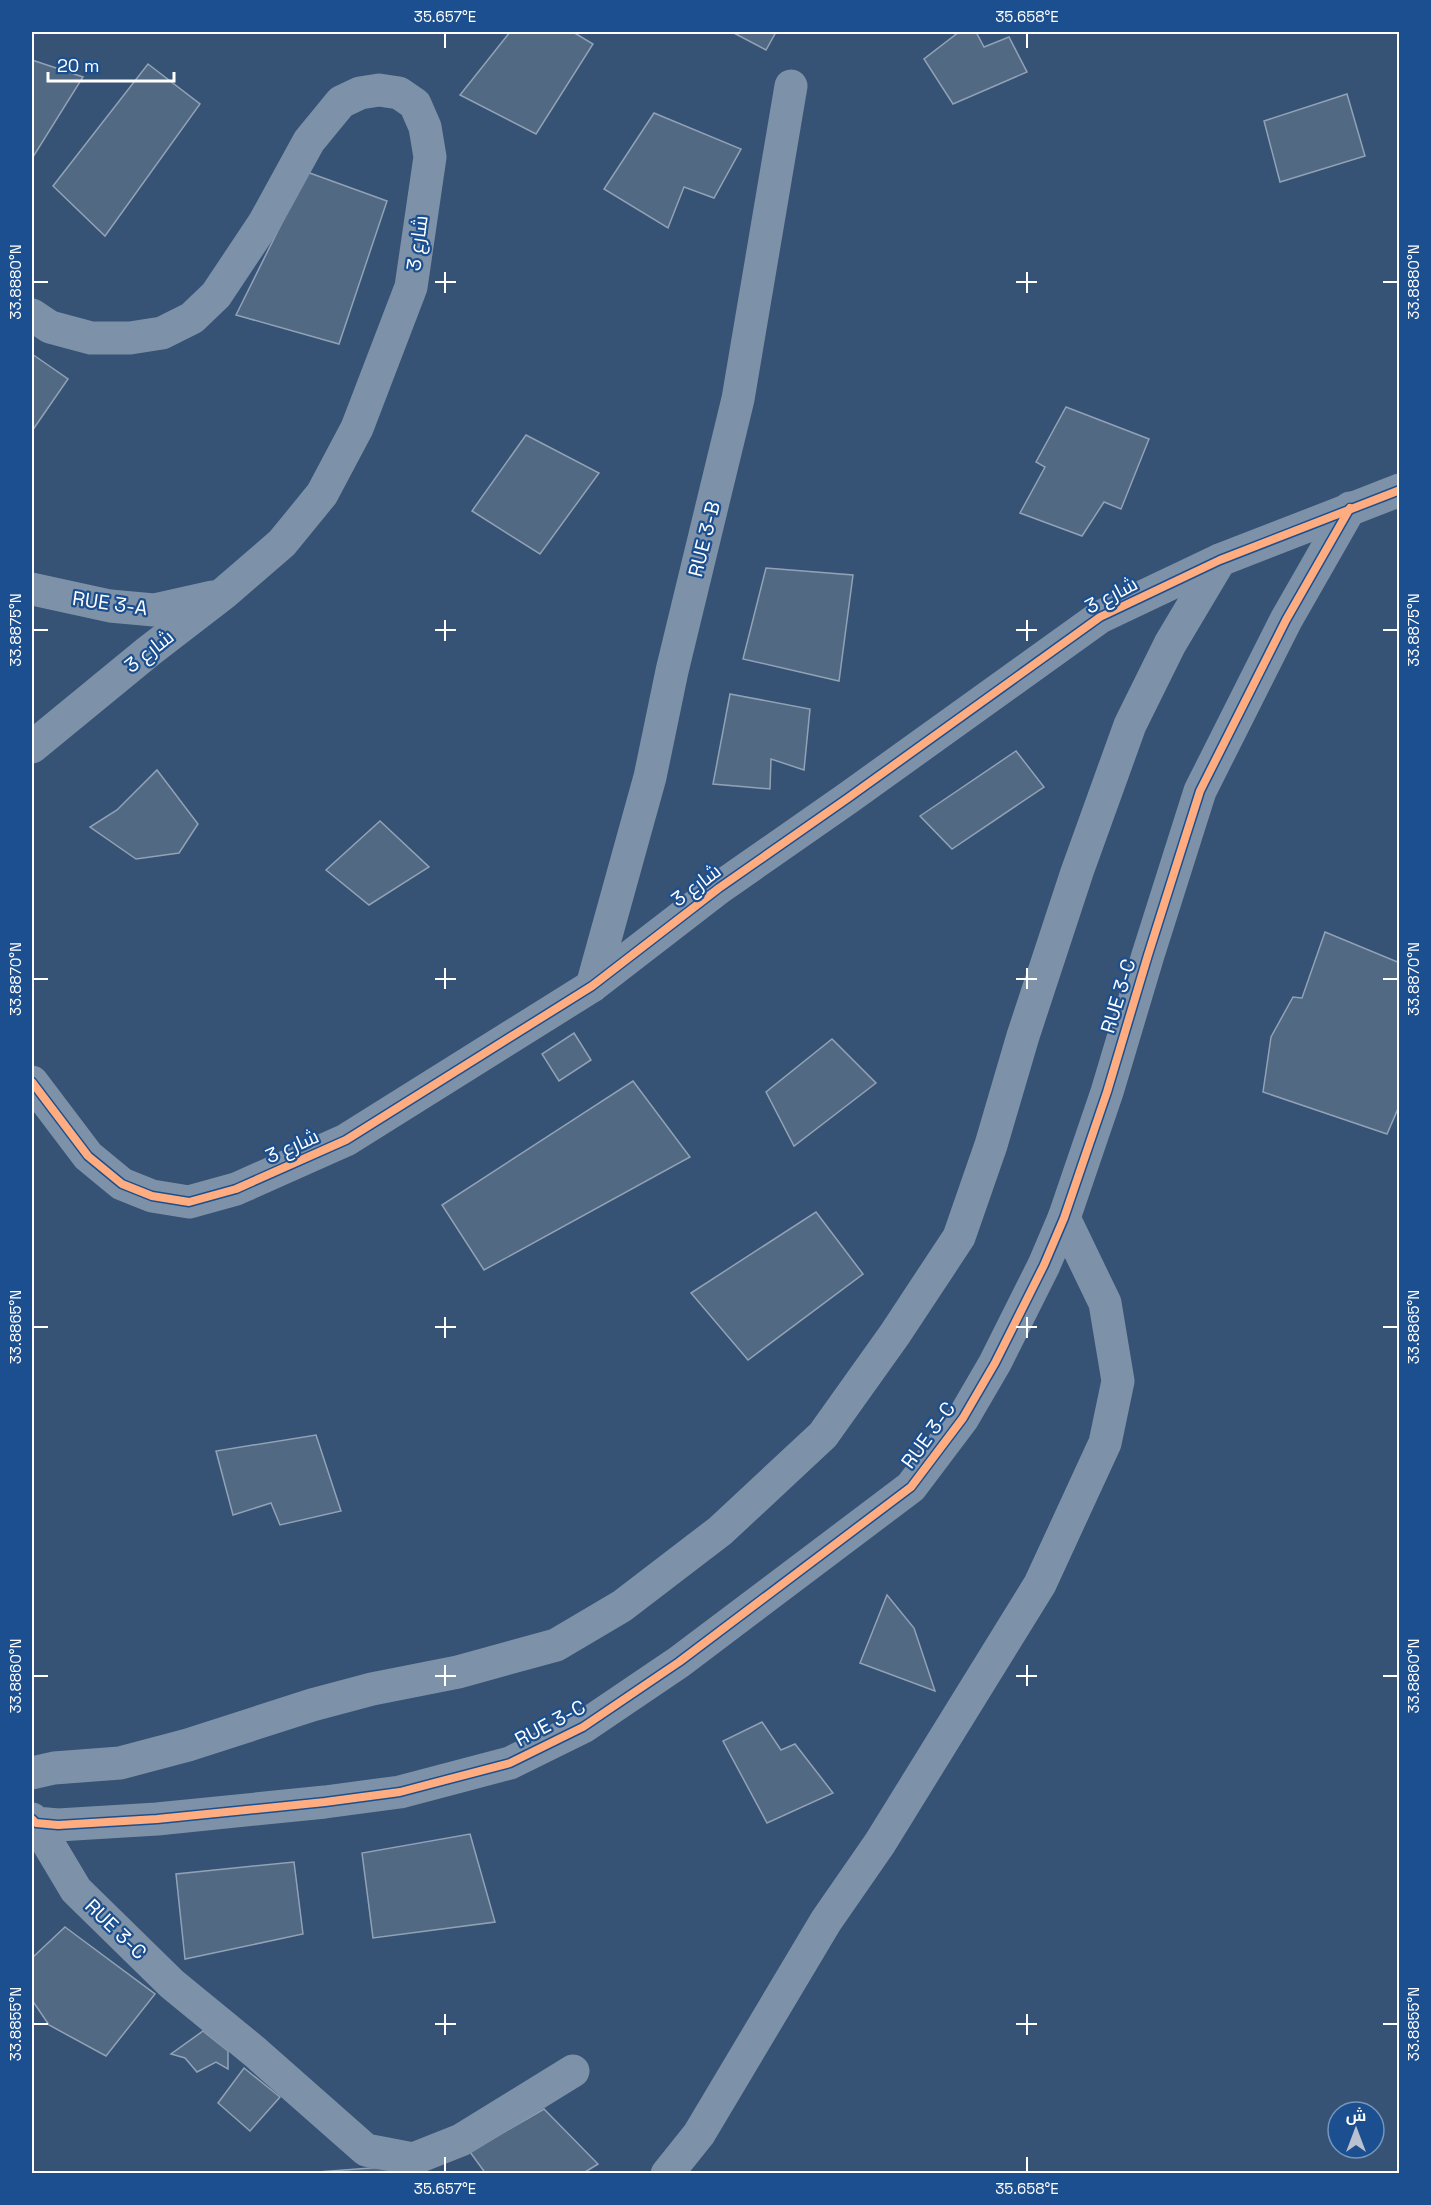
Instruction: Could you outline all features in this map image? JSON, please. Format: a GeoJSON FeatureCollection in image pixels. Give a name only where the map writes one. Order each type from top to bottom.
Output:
{"type":"FeatureCollection","features":[{"type":"Feature","properties":{"kind":"street","name":"RUE 3-B"},"geometry":{"type":"LineString","coordinates":[[592,986],[650,777],[672,671],[738,399],[791,86]]}},
{"type":"Feature","properties":{"kind":"street","name":"شارع 3"},"geometry":{"type":"LineString","coordinates":[[32,315],[50,327],[91,338],[130,338],[162,333],[192,318],[216,295],[264,224],[309,141],[341,102],[360,93],[379,90],[399,93],[415,104],[425,127],[430,157],[411,287],[357,428],[322,494],[282,543],[223,594],[32,747]]}},
{"type":"Feature","properties":{"kind":"street","name":"شارع 3"},"geometry":{"type":"LineString","coordinates":[[32,1082],[88,1156],[122,1184],[152,1196],[189,1202],[236,1189],[345,1140],[592,986],[719,888],[1100,616],[1220,560],[1400,490]]}},
{"type":"Feature","properties":{"kind":"street","name":"RUE 3-C"},"geometry":{"type":"LineString","coordinates":[[34,1821],[58,1825],[157,1819],[400,1792],[510,1763],[583,1727],[679,1662],[911,1487],[963,1418],[995,1363],[1064,1218],[1107,1092],[1200,791],[1286,620],[1350,508]]}},
{"type":"Feature","properties":{"kind":"street"},"geometry":{"type":"LineString","coordinates":[[32,1773],[54,1768],[120,1763],[188,1745],[312,1705],[372,1689],[458,1672],[556,1645],[622,1606],[720,1531],[823,1435],[895,1334],[959,1237],[991,1145],[1023,1036],[1077,872],[1130,725],[1170,644],[1220,560]]}},
{"type":"Feature","properties":{"kind":"street","name":"RUE 3-A"},"geometry":{"type":"LineString","coordinates":[[32,589],[110,606],[154,610],[223,594]]}},
{"type":"Feature","properties":{"kind":"street"},"geometry":{"type":"LineString","coordinates":[[667,2174],[699,2134],[826,1921],[880,1843],[1040,1584],[1105,1443],[1119,1381],[1105,1303],[1064,1218]]}},
{"type":"Feature","properties":{"kind":"street","name":"RUE 3-C"},"geometry":{"type":"LineString","coordinates":[[34,1821],[76,1890],[172,1984],[255,2052],[366,2150],[413,2159],[461,2140],[573,2071]]}},
{"type":"Feature","properties":{"kind":"building"},"geometry":{"type":"Polygon","coordinates":[[[510,32],[573,32],[593,44],[536,134],[460,95],[510,32]]]}},
{"type":"Feature","properties":{"kind":"building"},"geometry":{"type":"Polygon","coordinates":[[[732,32],[776,32],[766,50],[732,32]]]}},
{"type":"Feature","properties":{"kind":"building"},"geometry":{"type":"Polygon","coordinates":[[[959,32],[976,32],[984,47],[1009,37],[1027,72],[953,104],[924,59],[959,32]]]}},
{"type":"Feature","properties":{"kind":"building"},"geometry":{"type":"Polygon","coordinates":[[[32,60],[83,77],[33,157],[32,155],[32,60]]]}},
{"type":"Feature","properties":{"kind":"building"},"geometry":{"type":"Polygon","coordinates":[[[148,64],[200,104],[105,236],[53,186],[148,64]]]}},
{"type":"Feature","properties":{"kind":"building"},"geometry":{"type":"Polygon","coordinates":[[[1347,94],[1365,156],[1280,182],[1264,121],[1347,94]]]}},
{"type":"Feature","properties":{"kind":"building"},"geometry":{"type":"Polygon","coordinates":[[[654,113],[741,149],[714,198],[684,187],[668,228],[604,189],[654,113]]]}},
{"type":"Feature","properties":{"kind":"building"},"geometry":{"type":"Polygon","coordinates":[[[307,172],[387,201],[339,344],[236,315],[307,172]]]}},
{"type":"Feature","properties":{"kind":"building"},"geometry":{"type":"Polygon","coordinates":[[[32,354],[68,379],[32,431],[32,354]]]}},
{"type":"Feature","properties":{"kind":"building"},"geometry":{"type":"Polygon","coordinates":[[[1066,407],[1149,439],[1121,509],[1104,502],[1082,536],[1020,513],[1045,467],[1036,462],[1066,407]]]}},
{"type":"Feature","properties":{"kind":"building"},"geometry":{"type":"Polygon","coordinates":[[[526,435],[599,473],[540,554],[472,511],[526,435]]]}},
{"type":"Feature","properties":{"kind":"building"},"geometry":{"type":"Polygon","coordinates":[[[766,568],[853,575],[839,681],[743,659],[766,568]]]}},
{"type":"Feature","properties":{"kind":"building"},"geometry":{"type":"Polygon","coordinates":[[[730,694],[810,709],[804,770],[771,759],[770,789],[713,784],[730,694]]]}},
{"type":"Feature","properties":{"kind":"building"},"geometry":{"type":"Polygon","coordinates":[[[1016,751],[1044,787],[952,849],[920,816],[1016,751]]]}},
{"type":"Feature","properties":{"kind":"building"},"geometry":{"type":"Polygon","coordinates":[[[157,770],[198,824],[179,853],[136,859],[90,827],[117,810],[157,770]]]}},
{"type":"Feature","properties":{"kind":"building"},"geometry":{"type":"Polygon","coordinates":[[[380,821],[429,867],[369,905],[326,870],[380,821]]]}},
{"type":"Feature","properties":{"kind":"building"},"geometry":{"type":"Polygon","coordinates":[[[1325,932],[1400,963],[1400,1104],[1387,1134],[1263,1092],[1271,1037],[1293,997],[1302,998],[1325,932]]]}},
{"type":"Feature","properties":{"kind":"building"},"geometry":{"type":"Polygon","coordinates":[[[574,1033],[591,1060],[559,1081],[542,1054],[574,1033]]]}},
{"type":"Feature","properties":{"kind":"building"},"geometry":{"type":"Polygon","coordinates":[[[832,1039],[876,1083],[794,1146],[766,1092],[832,1039]]]}},
{"type":"Feature","properties":{"kind":"building"},"geometry":{"type":"Polygon","coordinates":[[[633,1081],[690,1157],[484,1270],[442,1205],[633,1081]]]}},
{"type":"Feature","properties":{"kind":"building"},"geometry":{"type":"Polygon","coordinates":[[[816,1212],[863,1274],[748,1360],[691,1293],[816,1212]]]}},
{"type":"Feature","properties":{"kind":"building"},"geometry":{"type":"Polygon","coordinates":[[[316,1435],[341,1511],[280,1525],[271,1503],[233,1515],[216,1451],[316,1435]]]}},
{"type":"Feature","properties":{"kind":"building"},"geometry":{"type":"Polygon","coordinates":[[[887,1595],[914,1628],[935,1691],[860,1663],[887,1595]]]}},
{"type":"Feature","properties":{"kind":"building"},"geometry":{"type":"Polygon","coordinates":[[[762,1722],[781,1750],[795,1744],[833,1793],[767,1823],[723,1741],[762,1722]]]}},
{"type":"Feature","properties":{"kind":"building"},"geometry":{"type":"Polygon","coordinates":[[[470,1834],[495,1922],[373,1938],[362,1853],[470,1834]]]}},
{"type":"Feature","properties":{"kind":"building"},"geometry":{"type":"Polygon","coordinates":[[[294,1862],[303,1934],[185,1959],[176,1874],[294,1862]]]}},
{"type":"Feature","properties":{"kind":"building"},"geometry":{"type":"Polygon","coordinates":[[[65,1927],[155,1994],[106,2056],[49,2025],[32,2000],[32,1958],[65,1927]]]}},
{"type":"Feature","properties":{"kind":"building"},"geometry":{"type":"Polygon","coordinates":[[[203,2031],[228,2051],[228,2069],[216,2062],[197,2072],[185,2058],[171,2054],[203,2031]]]}},
{"type":"Feature","properties":{"kind":"building"},"geometry":{"type":"Polygon","coordinates":[[[244,2068],[280,2097],[250,2131],[218,2103],[244,2068]]]}},
{"type":"Feature","properties":{"kind":"building"},"geometry":{"type":"Polygon","coordinates":[[[544,2109],[598,2164],[582,2174],[486,2174],[470,2152],[544,2109]]]}},
{"type":"Feature","properties":{"kind":"building"},"geometry":{"type":"Polygon","coordinates":[[[410,2165],[412,2174],[318,2174],[318,2172],[410,2165]]]}},
{"type":"Feature","properties":{"kind":"cycle path"},"geometry":{"type":"LineString","coordinates":[[32,1082],[88,1156],[122,1184],[152,1196],[189,1202],[236,1189],[346,1140],[592,986],[719,888],[1100,617],[1220,560],[1400,490]]}},
{"type":"Feature","properties":{"kind":"cycle path"},"geometry":{"type":"LineString","coordinates":[[32,1819],[36,1823],[58,1825],[157,1819],[325,1802],[400,1792],[510,1763],[583,1727],[679,1662],[911,1487],[963,1418],[995,1363],[1044,1265],[1064,1218],[1107,1092],[1200,791],[1286,620],[1350,508]]}}]}
